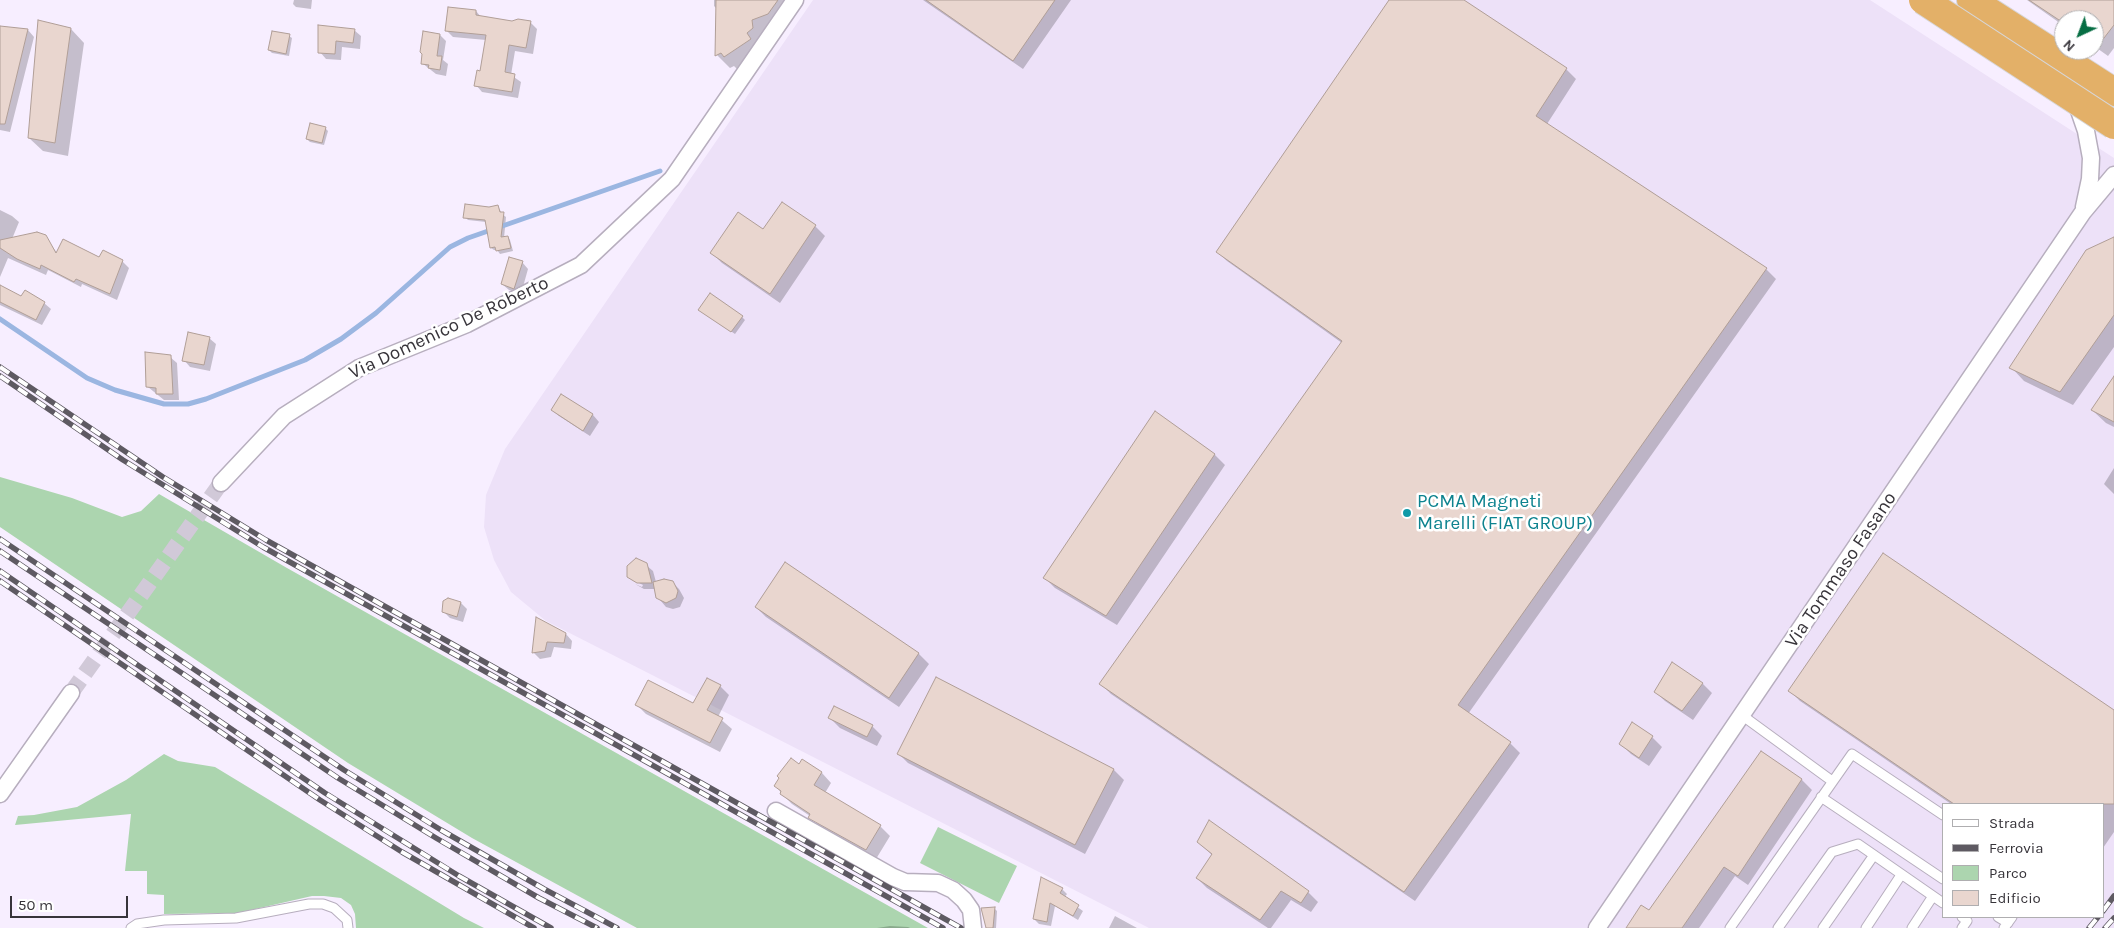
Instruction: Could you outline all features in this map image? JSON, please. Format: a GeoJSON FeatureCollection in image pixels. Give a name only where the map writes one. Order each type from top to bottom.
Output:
{"type":"FeatureCollection","features":[{"type":"Feature","properties":{"kind":"highway"},"geometry":{"type":"LineString","coordinates":[[1922,0],[2114,125]]}},
{"type":"Feature","properties":{"kind":"highway"},"geometry":{"type":"LineString","coordinates":[[1971,0],[2114,92]]}},
{"type":"Feature","properties":{"kind":"street","name":"Via Domenico De Roberto"},"geometry":{"type":"LineString","coordinates":[[220,484],[284,416],[358,368],[468,324],[581,265],[672,179],[795,0]]}},
{"type":"Feature","properties":{"kind":"street"},"geometry":{"type":"LineString","coordinates":[[1941,0],[2114,112]]}},
{"type":"Feature","properties":{"kind":"street","name":"Via Tommaso Fasano"},"geometry":{"type":"LineString","coordinates":[[2070,83],[2086,131],[2091,158],[2090,179],[2083,212]]}},
{"type":"Feature","properties":{"kind":"street","name":"Via Tommaso Fasano"},"geometry":{"type":"LineString","coordinates":[[1597,928],[2083,212],[2114,175]]}},
{"type":"Feature","properties":{"kind":"street"},"geometry":{"type":"LineString","coordinates":[[0,794],[71,693]]}},
{"type":"Feature","properties":{"kind":"street"},"geometry":{"type":"LineString","coordinates":[[776,811],[905,882],[938,884],[953,890],[971,910],[973,925]]}},
{"type":"Feature","properties":{"kind":"lane"},"geometry":{"type":"LineString","coordinates":[[1742,716],[1832,781]]}},
{"type":"Feature","properties":{"kind":"lane"},"geometry":{"type":"LineString","coordinates":[[1730,928],[1852,754],[1942,814]]}},
{"type":"Feature","properties":{"kind":"lane"},"geometry":{"type":"LineString","coordinates":[[1821,797],[1942,878]]}},
{"type":"Feature","properties":{"kind":"lane"},"geometry":{"type":"LineString","coordinates":[[1778,928],[1832,852],[1858,844],[1942,902]]}},
{"type":"Feature","properties":{"kind":"lane"},"geometry":{"type":"LineString","coordinates":[[1823,928],[1874,855]]}},
{"type":"Feature","properties":{"kind":"lane"},"geometry":{"type":"LineString","coordinates":[[1866,928],[1902,874]]}},
{"type":"Feature","properties":{"kind":"lane"},"geometry":{"type":"LineString","coordinates":[[1912,928],[1933,896]]}},
{"type":"Feature","properties":{"kind":"lane"},"geometry":{"type":"LineString","coordinates":[[131,928],[137,924],[164,920],[236,918],[309,904],[323,904],[334,908],[347,920],[348,928]]}},
{"type":"Feature","properties":{"kind":"lane"},"geometry":{"type":"LineString","coordinates":[[1962,928],[1967,921],[1963,918]]}},
{"type":"Feature","properties":{"kind":"shaded area"},"geometry":{"type":"Polygon","coordinates":[[[813,0],[1870,0],[2114,158],[2114,928],[1149,928],[546,621],[511,592],[494,560],[484,527],[486,495],[505,449],[813,0]]]}},
{"type":"Feature","properties":{"kind":"green space"},"geometry":{"type":"Polygon","coordinates":[[[0,477],[72,498],[122,517],[141,511],[159,494],[287,568],[928,928],[637,928],[472,838],[348,763],[0,527],[0,477]]]}},
{"type":"Feature","properties":{"kind":"green space"},"geometry":{"type":"Polygon","coordinates":[[[164,754],[178,761],[215,767],[464,918],[484,928],[356,928],[355,914],[351,905],[341,898],[324,896],[312,896],[238,913],[164,914],[164,895],[147,894],[147,871],[125,871],[131,814],[15,825],[18,816],[77,807],[126,780],[164,754]]]}},
{"type":"Feature","properties":{"kind":"green space"},"geometry":{"type":"Polygon","coordinates":[[[938,827],[1017,866],[999,903],[920,863],[938,827]]]}},
{"type":"Feature","properties":{"kind":"building"},"geometry":{"type":"Polygon","coordinates":[[[716,0],[778,0],[768,14],[752,20],[753,28],[747,33],[751,39],[724,57],[721,53],[715,56],[716,0]]]}},
{"type":"Feature","properties":{"kind":"building"},"geometry":{"type":"Polygon","coordinates":[[[926,0],[1055,0],[1013,61],[926,0]]]}},
{"type":"Feature","properties":{"kind":"building","name":"PCMA Magneti Marelli (FIAT GROUP)"},"geometry":{"type":"Polygon","coordinates":[[[1389,0],[1464,0],[1567,68],[1536,116],[1767,268],[1458,705],[1511,742],[1404,892],[1099,684],[1342,341],[1216,252],[1389,0]]]}},
{"type":"Feature","properties":{"kind":"building"},"geometry":{"type":"Polygon","coordinates":[[[2029,0],[2114,0],[2114,25],[2104,38],[2104,10],[2054,10],[2054,17],[2029,0]]]}},
{"type":"Feature","properties":{"kind":"building"},"geometry":{"type":"Polygon","coordinates":[[[448,7],[476,10],[476,15],[512,21],[518,19],[531,21],[526,48],[509,45],[505,72],[515,74],[512,92],[474,86],[477,70],[480,71],[486,35],[445,31],[448,7]]]}},
{"type":"Feature","properties":{"kind":"building"},"geometry":{"type":"Polygon","coordinates":[[[38,20],[71,28],[55,143],[28,138],[38,20]]]}},
{"type":"Feature","properties":{"kind":"building"},"geometry":{"type":"Polygon","coordinates":[[[318,25],[355,29],[353,43],[336,41],[335,54],[318,53],[318,25]]]}},
{"type":"Feature","properties":{"kind":"building"},"geometry":{"type":"Polygon","coordinates":[[[0,26],[28,29],[5,124],[0,124],[0,26]]]}},
{"type":"Feature","properties":{"kind":"building"},"geometry":{"type":"Polygon","coordinates":[[[272,31],[290,34],[286,54],[268,50],[272,31]]]}},
{"type":"Feature","properties":{"kind":"building"},"geometry":{"type":"Polygon","coordinates":[[[423,31],[440,34],[437,56],[442,56],[440,70],[428,68],[429,65],[421,64],[422,54],[420,52],[423,31]]]}},
{"type":"Feature","properties":{"kind":"building"},"geometry":{"type":"Polygon","coordinates":[[[310,123],[326,127],[322,143],[306,139],[310,123]]]}},
{"type":"Feature","properties":{"kind":"building"},"geometry":{"type":"Polygon","coordinates":[[[782,202],[816,225],[770,294],[710,253],[738,212],[763,229],[782,202]]]}},
{"type":"Feature","properties":{"kind":"building"},"geometry":{"type":"Polygon","coordinates":[[[465,204],[489,207],[498,205],[500,212],[504,212],[501,237],[508,236],[511,248],[496,251],[495,247],[490,248],[485,220],[463,218],[465,204]]]}},
{"type":"Feature","properties":{"kind":"building"},"geometry":{"type":"Polygon","coordinates":[[[37,232],[46,235],[56,253],[63,239],[99,257],[103,250],[123,260],[110,294],[76,279],[74,282],[41,265],[40,269],[17,259],[0,248],[0,240],[37,232]]]}},
{"type":"Feature","properties":{"kind":"building"},"geometry":{"type":"Polygon","coordinates":[[[2114,237],[2114,315],[2060,392],[2009,368],[2086,250],[2114,237]]]}},
{"type":"Feature","properties":{"kind":"building"},"geometry":{"type":"Polygon","coordinates":[[[509,257],[523,261],[514,289],[501,284],[509,257]]]}},
{"type":"Feature","properties":{"kind":"building"},"geometry":{"type":"Polygon","coordinates":[[[0,285],[21,296],[25,290],[45,302],[36,320],[0,302],[0,285]]]}},
{"type":"Feature","properties":{"kind":"building"},"geometry":{"type":"Polygon","coordinates":[[[710,293],[743,316],[731,332],[698,310],[710,293]]]}},
{"type":"Feature","properties":{"kind":"building"},"geometry":{"type":"Polygon","coordinates":[[[188,332],[210,337],[204,365],[182,361],[188,332]]]}},
{"type":"Feature","properties":{"kind":"building"},"geometry":{"type":"Polygon","coordinates":[[[145,352],[171,355],[173,394],[156,394],[156,388],[146,387],[145,352]]]}},
{"type":"Feature","properties":{"kind":"building"},"geometry":{"type":"Polygon","coordinates":[[[2114,376],[2114,422],[2091,410],[2114,376]]]}},
{"type":"Feature","properties":{"kind":"building"},"geometry":{"type":"Polygon","coordinates":[[[561,394],[593,414],[583,431],[551,410],[561,394]]]}},
{"type":"Feature","properties":{"kind":"building"},"geometry":{"type":"Polygon","coordinates":[[[1155,411],[1215,454],[1106,616],[1043,578],[1155,411]]]}},
{"type":"Feature","properties":{"kind":"building"},"geometry":{"type":"Polygon","coordinates":[[[1883,553],[2114,710],[2114,804],[1953,803],[1788,691],[1883,553]]]}},
{"type":"Feature","properties":{"kind":"building"},"geometry":{"type":"Polygon","coordinates":[[[636,558],[647,563],[652,583],[637,583],[627,577],[627,566],[636,558]]]}},
{"type":"Feature","properties":{"kind":"building"},"geometry":{"type":"Polygon","coordinates":[[[785,562],[919,653],[889,698],[755,607],[785,562]]]}},
{"type":"Feature","properties":{"kind":"building"},"geometry":{"type":"Polygon","coordinates":[[[664,579],[673,581],[678,591],[676,598],[666,603],[656,598],[653,582],[664,579]]]}},
{"type":"Feature","properties":{"kind":"building"},"geometry":{"type":"Polygon","coordinates":[[[448,598],[461,602],[457,617],[442,612],[443,601],[448,598]]]}},
{"type":"Feature","properties":{"kind":"building"},"geometry":{"type":"Polygon","coordinates":[[[536,617],[566,633],[564,643],[547,642],[545,651],[532,653],[536,617]]]}},
{"type":"Feature","properties":{"kind":"building"},"geometry":{"type":"Polygon","coordinates":[[[1672,662],[1703,683],[1682,711],[1654,692],[1672,662]]]}},
{"type":"Feature","properties":{"kind":"building"},"geometry":{"type":"Polygon","coordinates":[[[936,677],[1114,769],[1075,845],[897,754],[936,677]]]}},
{"type":"Feature","properties":{"kind":"building"},"geometry":{"type":"Polygon","coordinates":[[[707,678],[721,685],[707,710],[723,718],[710,743],[635,705],[648,680],[693,703],[707,678]]]}},
{"type":"Feature","properties":{"kind":"building"},"geometry":{"type":"Polygon","coordinates":[[[834,706],[873,725],[867,737],[828,718],[834,706]]]}},
{"type":"Feature","properties":{"kind":"building"},"geometry":{"type":"Polygon","coordinates":[[[1632,722],[1653,736],[1639,758],[1619,744],[1632,722]]]}},
{"type":"Feature","properties":{"kind":"building"},"geometry":{"type":"Polygon","coordinates":[[[1761,751],[1802,779],[1738,876],[1724,867],[1682,928],[1626,928],[1641,905],[1649,910],[1761,751]]]}},
{"type":"Feature","properties":{"kind":"building"},"geometry":{"type":"Polygon","coordinates":[[[791,758],[799,764],[802,759],[822,772],[814,785],[881,825],[866,850],[808,818],[810,814],[780,794],[781,791],[774,786],[779,778],[777,776],[791,758]]]}},
{"type":"Feature","properties":{"kind":"building"},"geometry":{"type":"Polygon","coordinates":[[[1209,820],[1309,891],[1301,903],[1281,891],[1260,920],[1196,878],[1212,854],[1197,842],[1209,820]]]}},
{"type":"Feature","properties":{"kind":"building"},"geometry":{"type":"Polygon","coordinates":[[[1041,877],[1063,888],[1060,893],[1079,905],[1073,916],[1050,903],[1047,922],[1033,919],[1041,877]]]}},
{"type":"Feature","properties":{"kind":"building"},"geometry":{"type":"Polygon","coordinates":[[[995,907],[993,928],[986,928],[981,908],[995,907]]]}},
{"type":"Feature","properties":{"kind":"waterway"},"geometry":{"type":"LineString","coordinates":[[0,319],[87,378],[115,390],[164,404],[188,404],[206,399],[305,360],[341,339],[376,313],[450,247],[468,238],[660,171]]}},
{"type":"Feature","properties":{"kind":"tunnel"},"geometry":{"type":"LineString","coordinates":[[71,693],[221,483]]}},
{"type":"Feature","properties":{"kind":"railway"},"geometry":{"type":"LineString","coordinates":[[0,367],[163,477],[266,540],[961,928]]}},
{"type":"Feature","properties":{"kind":"railway"},"geometry":{"type":"LineString","coordinates":[[0,376],[123,460],[263,547],[943,928]]}},
{"type":"Feature","properties":{"kind":"railway"},"geometry":{"type":"LineString","coordinates":[[0,539],[344,770],[441,830],[617,928]]}},
{"type":"Feature","properties":{"kind":"railway"},"geometry":{"type":"LineString","coordinates":[[0,551],[338,778],[539,898],[597,928]]}},
{"type":"Feature","properties":{"kind":"railway"},"geometry":{"type":"LineString","coordinates":[[0,571],[325,793],[459,876],[551,928]]}},
{"type":"Feature","properties":{"kind":"railway"},"geometry":{"type":"LineString","coordinates":[[0,581],[320,800],[402,852],[534,928]]}},
{"type":"Feature","properties":{"kind":"railway"},"geometry":{"type":"LineString","coordinates":[[2104,910],[2114,896]]}},
{"type":"Feature","properties":{"kind":"railway"},"geometry":{"type":"LineString","coordinates":[[2089,928],[2097,918]]}},
{"type":"Feature","properties":{"kind":"railway"},"geometry":{"type":"LineString","coordinates":[[2105,928],[2114,918]]}},
{"type":"Feature","properties":{"kind":"place","name":"PCMA Magneti Marelli (FIAT GROUP)"},"geometry":{"type":"Point","coordinates":[1407,513]}}]}
